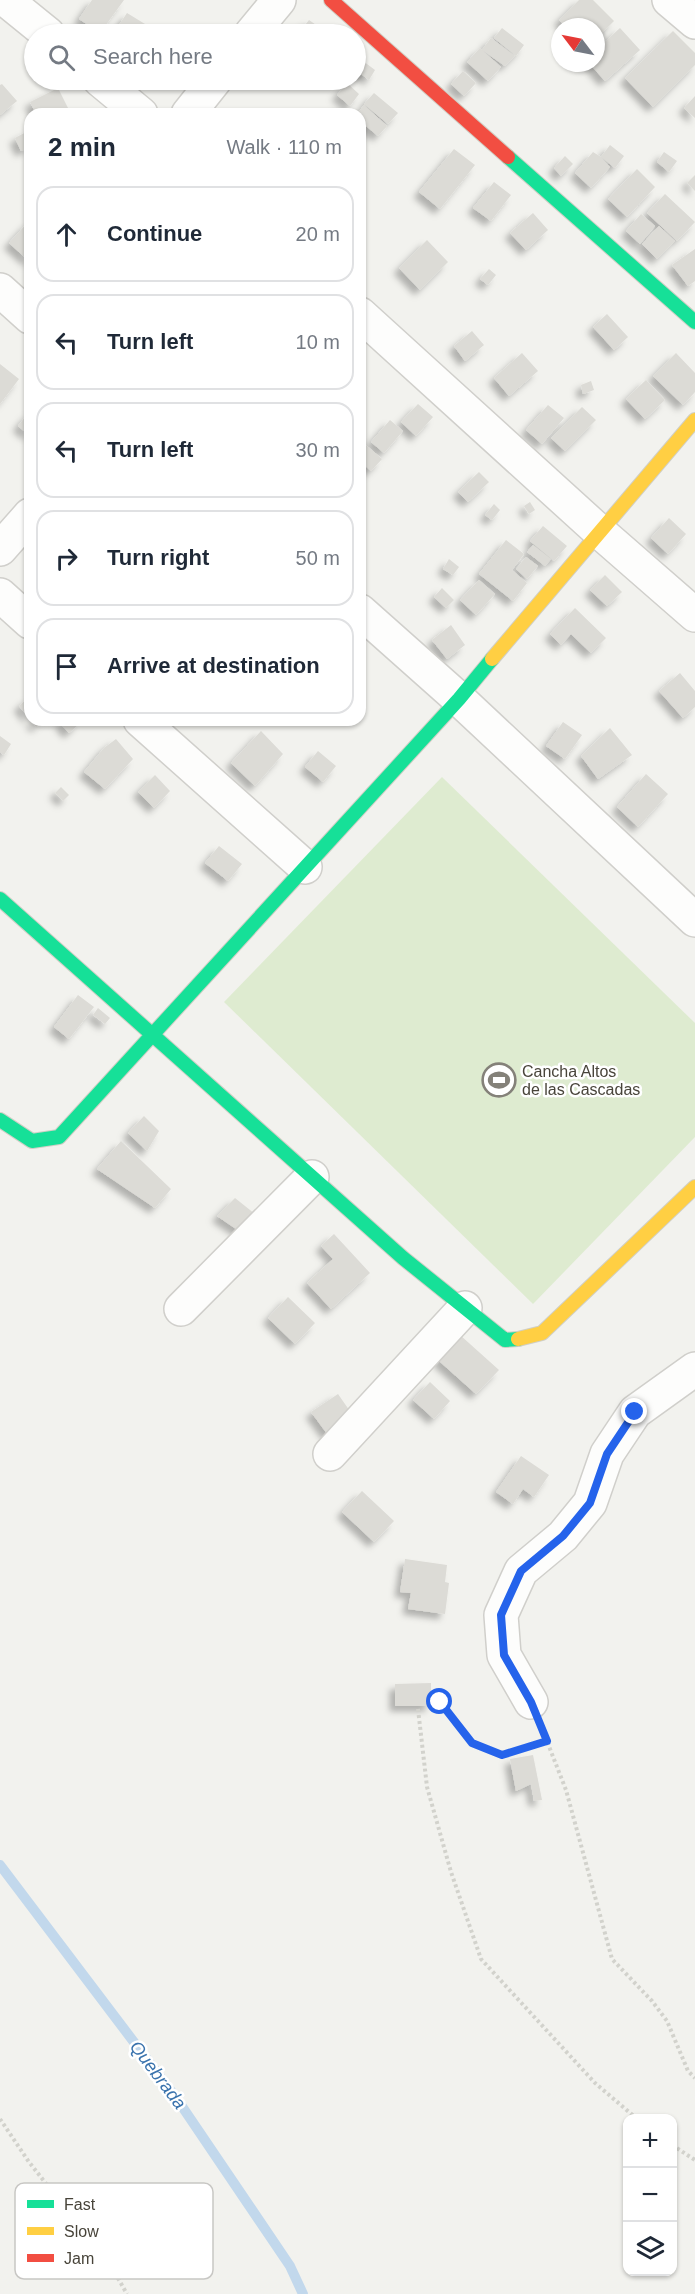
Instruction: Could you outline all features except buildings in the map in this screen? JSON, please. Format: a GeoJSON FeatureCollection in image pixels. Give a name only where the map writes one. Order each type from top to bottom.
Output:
{"type":"FeatureCollection","features":[{"type":"Feature","properties":{"kind":"street"},"geometry":{"type":"LineString","coordinates":[[6,0],[36,24]]}},
{"type":"Feature","properties":{"kind":"street"},"geometry":{"type":"LineString","coordinates":[[259,24],[279,0]]}},
{"type":"Feature","properties":{"kind":"street"},"geometry":{"type":"LineString","coordinates":[[331,0],[358,24]]}},
{"type":"Feature","properties":{"kind":"street"},"geometry":{"type":"LineString","coordinates":[[669,0],[695,22]]}},
{"type":"Feature","properties":{"kind":"street"},"geometry":{"type":"LineString","coordinates":[[366,31],[695,322]]}},
{"type":"Feature","properties":{"kind":"street"},"geometry":{"type":"LineString","coordinates":[[112,90],[134,108]]}},
{"type":"Feature","properties":{"kind":"street"},"geometry":{"type":"LineString","coordinates":[[193,108],[207,90]]}},
{"type":"Feature","properties":{"kind":"street"},"geometry":{"type":"LineString","coordinates":[[0,290],[24,311]]}},
{"type":"Feature","properties":{"kind":"street"},"geometry":{"type":"LineString","coordinates":[[366,319],[601,533],[695,615]]}},
{"type":"Feature","properties":{"kind":"street"},"geometry":{"type":"LineString","coordinates":[[0,1120],[32,1141],[59,1137],[459,699],[695,420]]}},
{"type":"Feature","properties":{"kind":"street"},"geometry":{"type":"LineString","coordinates":[[0,549],[24,522]]}},
{"type":"Feature","properties":{"kind":"street"},"geometry":{"type":"LineString","coordinates":[[0,595],[24,616]]}},
{"type":"Feature","properties":{"kind":"street"},"geometry":{"type":"LineString","coordinates":[[366,616],[459,699],[695,920]]}},
{"type":"Feature","properties":{"kind":"street"},"geometry":{"type":"LineString","coordinates":[[147,726],[305,867]]}},
{"type":"Feature","properties":{"kind":"street"},"geometry":{"type":"LineString","coordinates":[[0,899],[403,1258],[505,1340],[521,1339],[542,1333],[695,1187]]}},
{"type":"Feature","properties":{"kind":"street"},"geometry":{"type":"LineString","coordinates":[[181,1309],[312,1178]]}},
{"type":"Feature","properties":{"kind":"street"},"geometry":{"type":"LineString","coordinates":[[330,1454],[465,1308]]}},
{"type":"Feature","properties":{"kind":"street"},"geometry":{"type":"LineString","coordinates":[[531,1702],[504,1655],[501,1615],[521,1571],[563,1536],[590,1503],[607,1454],[635,1412],[695,1369]]}},
{"type":"Feature","properties":{"kind":"path"},"geometry":{"type":"LineString","coordinates":[[440,1702],[472,1743],[502,1755],[547,1741]]}},
{"type":"Feature","properties":{"kind":"path"},"geometry":{"type":"LineString","coordinates":[[531,1702],[566,1790],[612,1959],[668,2021],[688,2071],[695,2078]]}},
{"type":"Feature","properties":{"kind":"path"},"geometry":{"type":"LineString","coordinates":[[418,1709],[427,1788],[451,1872],[481,1959],[595,2083],[631,2114]]}},
{"type":"Feature","properties":{"kind":"path"},"geometry":{"type":"LineString","coordinates":[[0,2119],[46,2183]]}},
{"type":"Feature","properties":{"kind":"path"},"geometry":{"type":"LineString","coordinates":[[677,2148],[695,2160]]}},
{"type":"Feature","properties":{"kind":"path"},"geometry":{"type":"LineString","coordinates":[[119,2279],[128,2294]]}},
{"type":"Feature","properties":{"kind":"green space","name":"Cancha Altos de las Cascadas"},"geometry":{"type":"Polygon","coordinates":[[[442,777],[695,1023],[695,1137],[533,1304],[224,1002],[442,777]]]}},
{"type":"Feature","properties":{"kind":"waterway","name":"Quebrada"},"geometry":{"type":"LineString","coordinates":[[0,1865],[177,2099],[290,2266],[303,2294]]}},
{"type":"Feature","properties":{"kind":"traffic: fast"},"geometry":{"type":"LineString","coordinates":[[508,157],[695,322]]}},
{"type":"Feature","properties":{"kind":"traffic: fast"},"geometry":{"type":"LineString","coordinates":[[0,1120],[32,1141],[59,1137],[459,699],[492,659]]}},
{"type":"Feature","properties":{"kind":"traffic: fast"},"geometry":{"type":"LineString","coordinates":[[0,899],[403,1258],[505,1340],[518,1339]]}},
{"type":"Feature","properties":{"kind":"traffic: slow"},"geometry":{"type":"LineString","coordinates":[[492,659],[695,420]]}},
{"type":"Feature","properties":{"kind":"traffic: slow"},"geometry":{"type":"LineString","coordinates":[[518,1339],[542,1333],[695,1187]]}},
{"type":"Feature","properties":{"kind":"traffic: jam"},"geometry":{"type":"LineString","coordinates":[[331,0],[358,24]]}},
{"type":"Feature","properties":{"kind":"traffic: jam"},"geometry":{"type":"LineString","coordinates":[[366,31],[508,157]]}},
{"type":"Feature","properties":{"kind":"place","name":"Cancha Altos de las Cascadas"},"geometry":{"type":"Point","coordinates":[499,1080]}},
{"type":"Feature","properties":{"kind":"route"},"geometry":{"type":"LineString","coordinates":[[440,1702],[472,1743],[502,1755],[547,1741],[531,1702],[504,1655],[501,1615],[521,1571],[563,1536],[590,1503],[607,1454],[635,1412]]}}]}
